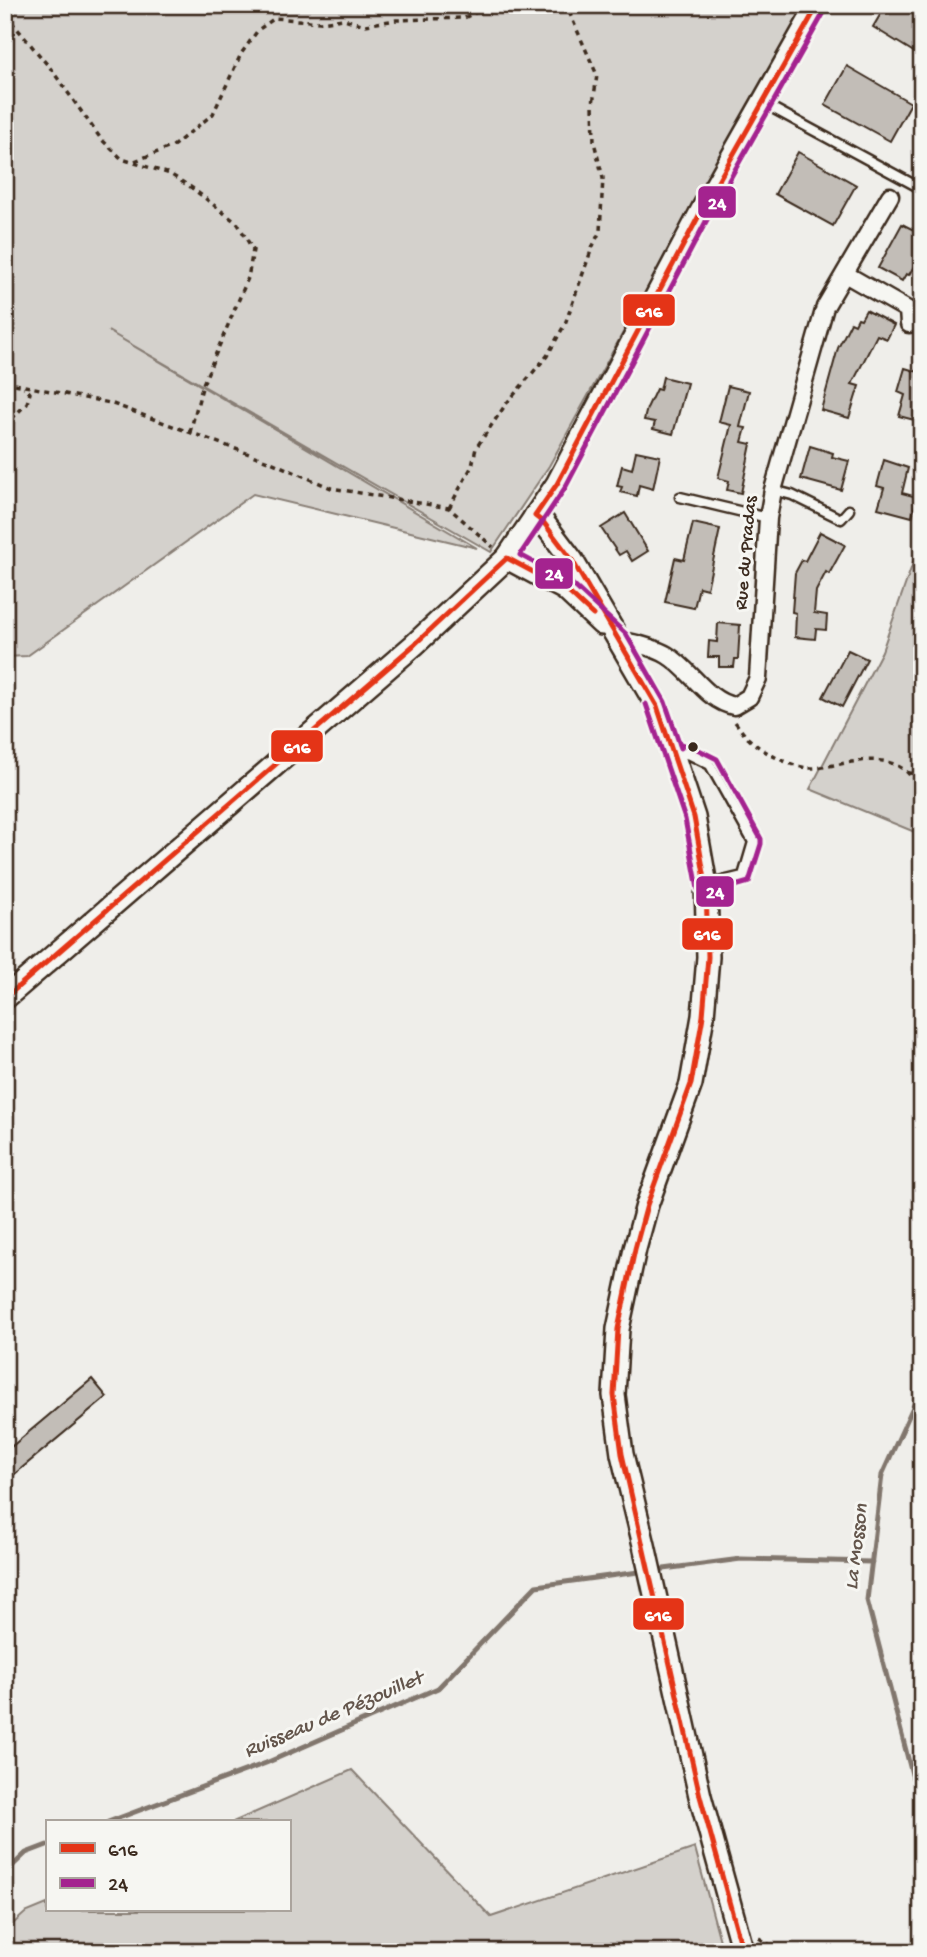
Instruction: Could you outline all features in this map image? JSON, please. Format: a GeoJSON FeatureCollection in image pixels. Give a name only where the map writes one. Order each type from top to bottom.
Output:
{"type":"FeatureCollection","features":[{"type":"Feature","properties":{"kind":"street"},"geometry":{"type":"LineString","coordinates":[[5,998],[403,654],[507,558],[557,484],[704,208],[818,5]]}},
{"type":"Feature","properties":{"kind":"street","name":"Rue du Pradas"},"geometry":{"type":"LineString","coordinates":[[721,704],[734,706],[749,697],[758,678],[768,518],[773,490],[825,307],[890,196]]}},
{"type":"Feature","properties":{"kind":"street"},"geometry":{"type":"LineString","coordinates":[[845,274],[908,310],[909,324]]}},
{"type":"Feature","properties":{"kind":"street"},"geometry":{"type":"LineString","coordinates":[[535,516],[544,523],[572,560],[657,706],[694,817],[706,885],[706,981],[691,1084],[635,1249],[618,1329],[614,1395],[622,1454],[700,1797],[743,1952]]}},
{"type":"Feature","properties":{"kind":"street"},"geometry":{"type":"LineString","coordinates":[[507,558],[565,589],[619,640],[639,644],[668,656],[721,704]]}},
{"type":"Feature","properties":{"kind":"lane"},"geometry":{"type":"LineString","coordinates":[[763,103],[922,189]]}},
{"type":"Feature","properties":{"kind":"lane"},"geometry":{"type":"LineString","coordinates":[[773,490],[792,495],[841,519],[849,510]]}},
{"type":"Feature","properties":{"kind":"lane"},"geometry":{"type":"LineString","coordinates":[[680,497],[768,518]]}},
{"type":"Feature","properties":{"kind":"lane"},"geometry":{"type":"LineString","coordinates":[[673,751],[690,755],[709,765],[753,842],[743,876],[706,885]]}},
{"type":"Feature","properties":{"kind":"path"},"geometry":{"type":"LineString","coordinates":[[133,162],[173,146],[214,114],[241,54],[258,30],[275,18],[320,22],[344,19],[365,25],[396,20],[464,18],[481,10],[519,12],[566,6],[597,75],[593,104],[594,142],[603,178],[600,231],[565,324],[547,356],[506,404],[476,448],[472,466],[449,508]]}},
{"type":"Feature","properties":{"kind":"path"},"geometry":{"type":"LineString","coordinates":[[5,14],[51,69],[101,139],[122,159],[170,174],[192,188],[238,225],[253,250],[248,278],[202,384],[190,432]]}},
{"type":"Feature","properties":{"kind":"path"},"geometry":{"type":"LineString","coordinates":[[5,382],[110,403],[271,462],[331,488],[449,508],[507,558]]}},
{"type":"Feature","properties":{"kind":"path"},"geometry":{"type":"LineString","coordinates":[[5,426],[27,403],[30,393],[24,387]]}},
{"type":"Feature","properties":{"kind":"path"},"geometry":{"type":"LineString","coordinates":[[721,704],[750,740],[788,764],[811,768],[868,760],[892,762],[908,773],[922,790]]}},
{"type":"Feature","properties":{"kind":"path"},"geometry":{"type":"LineString","coordinates":[[908,773],[922,774]]}},
{"type":"Feature","properties":{"kind":"path"},"geometry":{"type":"LineString","coordinates":[[922,1591],[918,1633],[922,1645]]}},
{"type":"Feature","properties":{"kind":"shaded area"},"geometry":{"type":"Polygon","coordinates":[[[5,5],[791,5],[801,12],[549,466],[491,552],[108,331],[477,548],[253,494],[27,656],[5,657],[5,5]]]}},
{"type":"Feature","properties":{"kind":"shaded area"},"geometry":{"type":"Polygon","coordinates":[[[922,537],[922,835],[810,789],[882,651],[922,537]]]}},
{"type":"Feature","properties":{"kind":"shaded area"},"geometry":{"type":"Polygon","coordinates":[[[352,1770],[491,1917],[695,1848],[723,1952],[5,1952],[5,1931],[25,1913],[46,1904],[46,1912],[290,1912],[290,1820],[238,1820],[352,1770]]]}},
{"type":"Feature","properties":{"kind":"building"},"geometry":{"type":"Polygon","coordinates":[[[886,5],[922,5],[922,57],[873,27],[886,5]]]}},
{"type":"Feature","properties":{"kind":"building"},"geometry":{"type":"Polygon","coordinates":[[[847,66],[911,103],[890,141],[825,105],[847,66]]]}},
{"type":"Feature","properties":{"kind":"building"},"geometry":{"type":"Polygon","coordinates":[[[798,152],[856,185],[833,226],[775,194],[798,152]]]}},
{"type":"Feature","properties":{"kind":"building"},"geometry":{"type":"Polygon","coordinates":[[[902,224],[922,234],[922,252],[909,275],[906,274],[902,281],[878,268],[902,224]]]}},
{"type":"Feature","properties":{"kind":"building"},"geometry":{"type":"Polygon","coordinates":[[[866,310],[894,325],[887,339],[877,335],[852,384],[859,386],[849,418],[821,410],[838,348],[851,322],[855,324],[866,310]]]}},
{"type":"Feature","properties":{"kind":"building"},"geometry":{"type":"Polygon","coordinates":[[[905,368],[922,373],[922,422],[899,416],[905,395],[898,392],[905,368]]]}},
{"type":"Feature","properties":{"kind":"building"},"geometry":{"type":"Polygon","coordinates":[[[663,377],[687,383],[673,434],[653,429],[655,422],[644,420],[656,389],[660,390],[663,377]]]}},
{"type":"Feature","properties":{"kind":"building"},"geometry":{"type":"Polygon","coordinates":[[[728,386],[749,391],[740,427],[746,428],[742,442],[751,444],[741,493],[727,490],[729,481],[718,478],[731,425],[719,422],[728,386]]]}},
{"type":"Feature","properties":{"kind":"building"},"geometry":{"type":"Polygon","coordinates":[[[810,446],[833,453],[832,457],[849,461],[841,490],[801,479],[810,446]]]}},
{"type":"Feature","properties":{"kind":"building"},"geometry":{"type":"Polygon","coordinates":[[[636,451],[660,456],[653,489],[639,485],[637,496],[620,492],[622,487],[617,486],[622,466],[632,469],[636,451]]]}},
{"type":"Feature","properties":{"kind":"building"},"geometry":{"type":"Polygon","coordinates":[[[884,460],[908,468],[902,493],[917,497],[912,517],[878,508],[884,488],[877,486],[884,460]]]}},
{"type":"Feature","properties":{"kind":"building"},"geometry":{"type":"Polygon","coordinates":[[[625,513],[648,551],[632,561],[626,551],[619,555],[601,528],[625,513]]]}},
{"type":"Feature","properties":{"kind":"building"},"geometry":{"type":"Polygon","coordinates":[[[693,523],[720,529],[707,589],[699,587],[694,608],[665,602],[675,558],[684,560],[693,523]]]}},
{"type":"Feature","properties":{"kind":"building"},"geometry":{"type":"Polygon","coordinates":[[[820,532],[845,545],[816,591],[814,613],[827,615],[826,630],[816,629],[815,639],[795,637],[796,613],[792,612],[795,573],[802,560],[805,561],[820,532]]]}},
{"type":"Feature","properties":{"kind":"building"},"geometry":{"type":"Polygon","coordinates":[[[718,623],[740,625],[738,659],[735,659],[734,667],[719,667],[719,657],[708,657],[709,641],[717,642],[718,623]]]}},
{"type":"Feature","properties":{"kind":"building"},"geometry":{"type":"Polygon","coordinates":[[[848,650],[867,659],[842,707],[823,697],[848,650]]]}},
{"type":"Feature","properties":{"kind":"building"},"geometry":{"type":"Polygon","coordinates":[[[92,1379],[107,1397],[5,1482],[5,1452],[92,1379]]]}},
{"type":"Feature","properties":{"kind":"waterway","name":"La Mosson"},"geometry":{"type":"LineString","coordinates":[[922,1387],[882,1475],[867,1600],[913,1778],[922,1795]]}},
{"type":"Feature","properties":{"kind":"waterway","name":"Ruisseau de Pézouillet"},"geometry":{"type":"LineString","coordinates":[[656,1570],[741,1559],[872,1562]]}},
{"type":"Feature","properties":{"kind":"waterway","name":"Ruisseau de Pézouillet"},"geometry":{"type":"LineString","coordinates":[[113,1820],[266,1763],[438,1688],[536,1586],[646,1571]]}},
{"type":"Feature","properties":{"kind":"waterway","name":"Ruisseau de Pézouillet"},"geometry":{"type":"LineString","coordinates":[[5,1873],[26,1853],[46,1845]]}},
{"type":"Feature","properties":{"kind":"transit line","name":"616"},"geometry":{"type":"LineString","coordinates":[[743,1952],[700,1796],[622,1454],[614,1395],[618,1329],[635,1249],[647,1205],[691,1084],[703,1016],[708,957],[706,885],[694,817],[657,706],[572,560],[544,523],[535,516],[557,484],[703,208],[818,5]]}},
{"type":"Feature","properties":{"kind":"transit line","name":"24"},"geometry":{"type":"LineString","coordinates":[[681,748],[665,702],[626,634],[570,582],[520,555],[565,488],[711,212],[826,9]]}},
{"type":"Feature","properties":{"kind":"transit line","name":"616"},"geometry":{"type":"LineString","coordinates":[[5,998],[414,645],[507,558],[565,589],[593,615]]}},
{"type":"Feature","properties":{"kind":"transit line","name":"24"},"geometry":{"type":"LineString","coordinates":[[646,704],[685,819],[698,889],[707,894],[749,882],[761,839],[717,759],[693,747],[680,744]]}}]}
